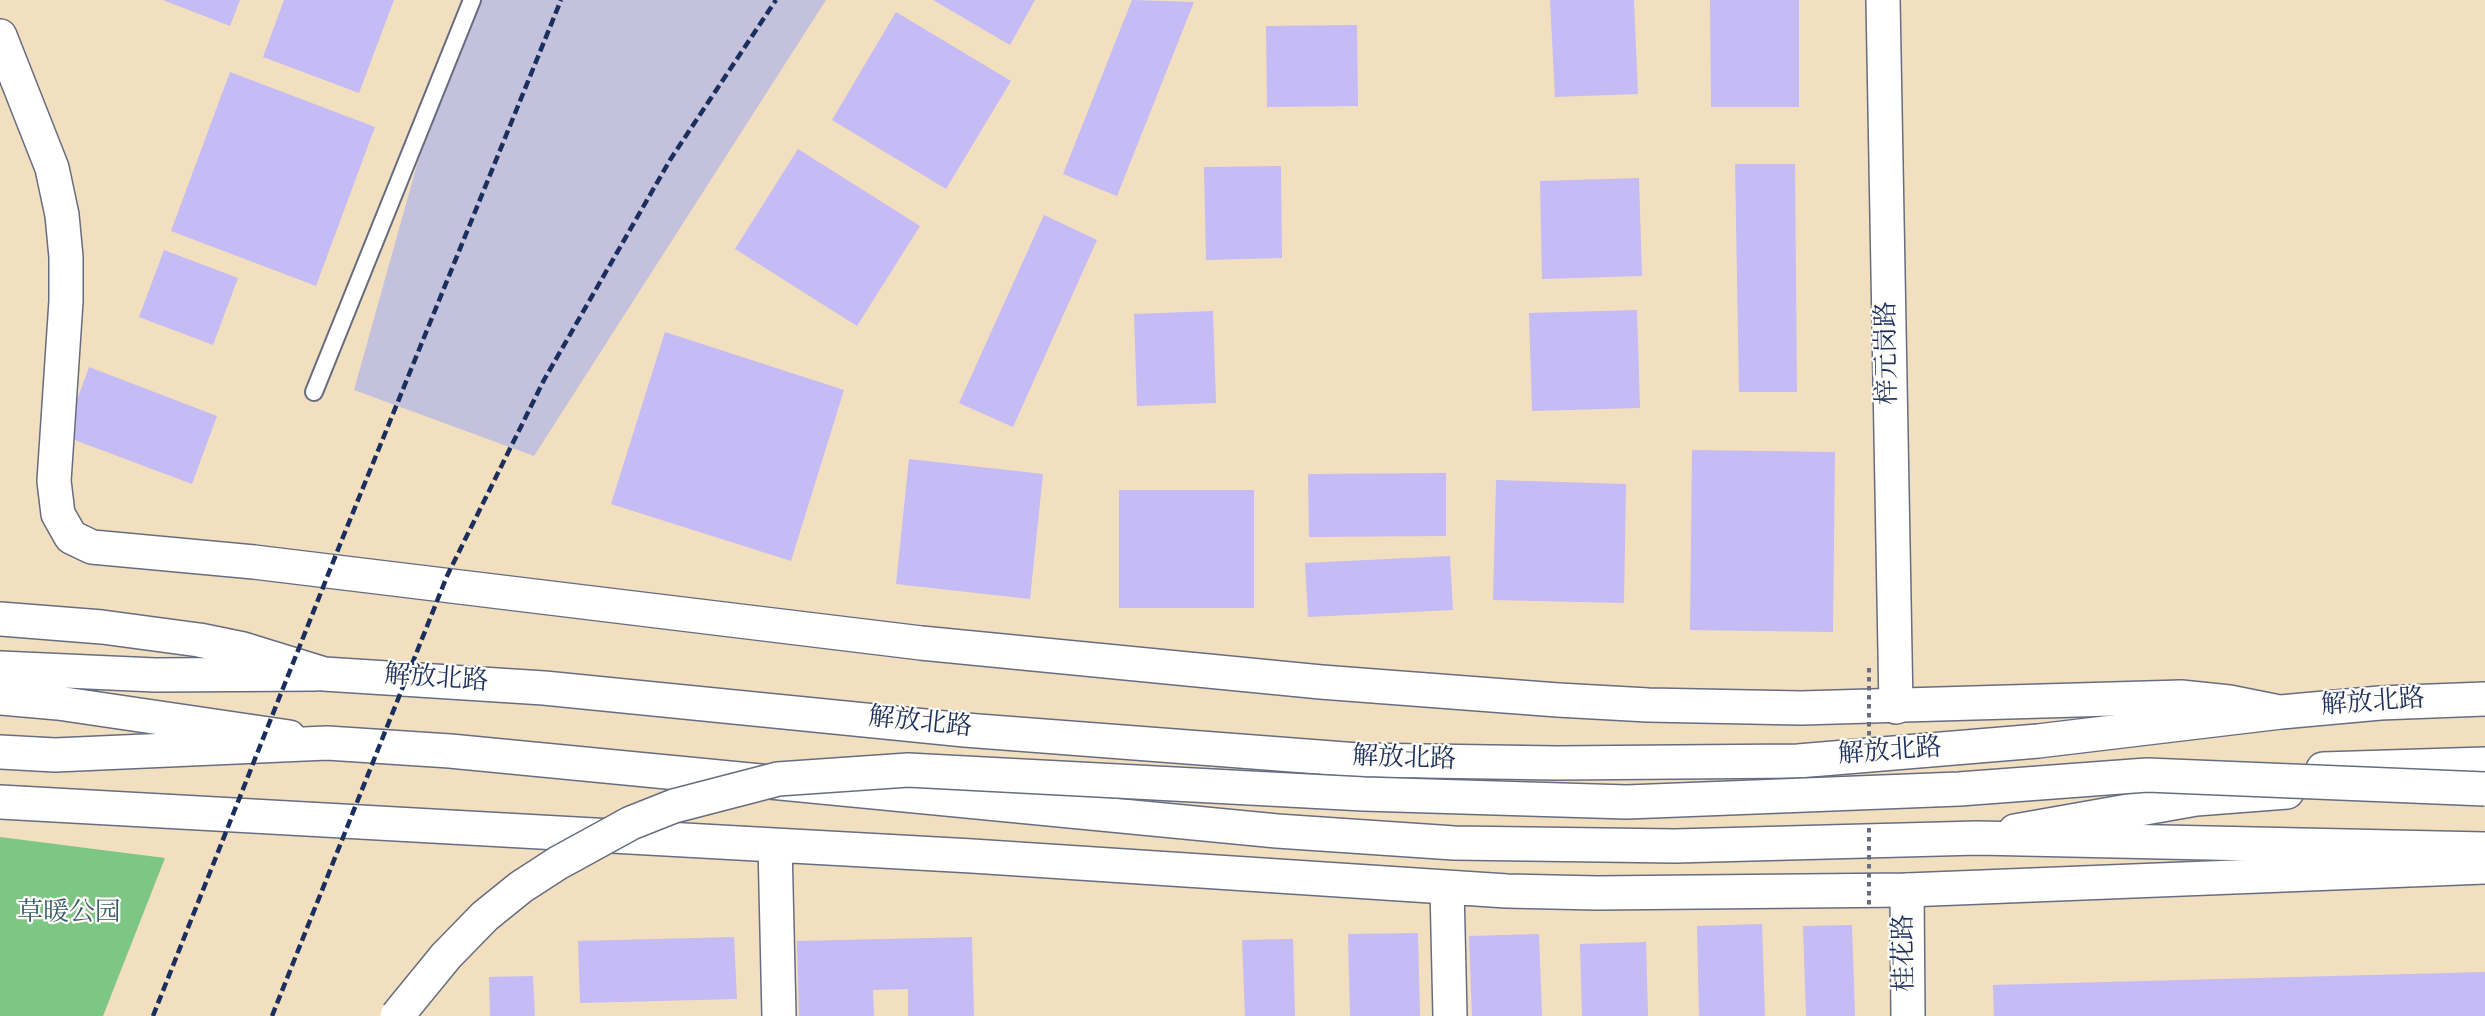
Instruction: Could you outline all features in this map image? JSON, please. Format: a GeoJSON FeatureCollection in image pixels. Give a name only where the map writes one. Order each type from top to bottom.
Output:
{"type":"FeatureCollection","features":[{"type":"Feature","properties":{"kind":"main road","name":"梓元岗路"},"geometry":{"type":"LineString","coordinates":[[1883,0],[1896,707]]}},
{"type":"Feature","properties":{"kind":"main road"},"geometry":{"type":"LineString","coordinates":[[0,36],[52,168],[62,215],[66,257],[66,301],[54,481],[58,514],[70,537],[92,547],[255,562],[921,644],[1321,682],[1648,705],[1896,707],[2181,697],[2229,702],[2281,712]]}},
{"type":"Feature","properties":{"kind":"main road","name":"解放北路"},"geometry":{"type":"LineString","coordinates":[[0,620],[102,627],[199,640],[243,649],[324,674]]}},
{"type":"Feature","properties":{"kind":"main road","name":"解放北路"},"geometry":{"type":"LineString","coordinates":[[0,668],[155,675],[324,674],[544,688],[965,730],[1166,747],[1358,760],[1448,762],[1798,761],[2026,742],[2281,712],[2485,699]]}},
{"type":"Feature","properties":{"kind":"main road"},"geometry":{"type":"LineString","coordinates":[[0,698],[135,713],[327,743],[450,751],[1367,839],[1454,843],[1675,846],[1978,838],[2485,849]]}},
{"type":"Feature","properties":{"kind":"main road"},"geometry":{"type":"LineString","coordinates":[[0,753],[55,755],[327,743]]}},
{"type":"Feature","properties":{"kind":"main road"},"geometry":{"type":"LineString","coordinates":[[397,1016],[446,956],[485,916],[521,887],[558,863],[631,824],[674,806],[778,779],[908,770],[1364,794],[1627,802],[1959,789],[2147,775],[2485,764]]}},
{"type":"Feature","properties":{"kind":"main road"},"geometry":{"type":"LineString","coordinates":[[2147,775],[2485,787]]}},
{"type":"Feature","properties":{"kind":"main road"},"geometry":{"type":"LineString","coordinates":[[1978,838],[2196,800],[2306,790],[2485,787]]}},
{"type":"Feature","properties":{"kind":"main road"},"geometry":{"type":"LineString","coordinates":[[0,802],[775,845],[1447,888],[1597,893],[1907,890],[2485,867]]}},
{"type":"Feature","properties":{"kind":"main road"},"geometry":{"type":"LineString","coordinates":[[775,845],[779,1016]]}},
{"type":"Feature","properties":{"kind":"main road"},"geometry":{"type":"LineString","coordinates":[[1447,888],[1450,1016]]}},
{"type":"Feature","properties":{"kind":"main road","name":"桂花路"},"geometry":{"type":"LineString","coordinates":[[1907,890],[1908,1016]]}},
{"type":"Feature","properties":{"kind":"lane"},"geometry":{"type":"LineString","coordinates":[[314,392],[472,0]]}},
{"type":"Feature","properties":{"kind":"shaded area"},"geometry":{"type":"Polygon","coordinates":[[[463,0],[826,0],[534,456],[354,390],[463,0]]]}},
{"type":"Feature","properties":{"kind":"green space","name":"草暖公园"},"geometry":{"type":"Polygon","coordinates":[[[0,837],[165,858],[103,1016],[0,1016],[0,837]]]}},
{"type":"Feature","properties":{"kind":"building"},"geometry":{"type":"Polygon","coordinates":[[[163,0],[240,0],[230,26],[163,0]]]}},
{"type":"Feature","properties":{"kind":"building"},"geometry":{"type":"Polygon","coordinates":[[[284,0],[394,0],[359,93],[263,57],[284,0]]]}},
{"type":"Feature","properties":{"kind":"building"},"geometry":{"type":"Polygon","coordinates":[[[933,0],[1035,0],[1010,45],[933,0]]]}},
{"type":"Feature","properties":{"kind":"building"},"geometry":{"type":"Polygon","coordinates":[[[1132,0],[1194,2],[1117,196],[1063,174],[1132,0]]]}},
{"type":"Feature","properties":{"kind":"building"},"geometry":{"type":"Polygon","coordinates":[[[1550,0],[1634,0],[1638,94],[1555,97],[1550,0]]]}},
{"type":"Feature","properties":{"kind":"building"},"geometry":{"type":"Polygon","coordinates":[[[1710,0],[1799,0],[1799,107],[1711,107],[1710,0]]]}},
{"type":"Feature","properties":{"kind":"building"},"geometry":{"type":"Polygon","coordinates":[[[896,12],[1011,81],[946,189],[832,120],[896,12]]]}},
{"type":"Feature","properties":{"kind":"building"},"geometry":{"type":"Polygon","coordinates":[[[1357,25],[1358,106],[1267,107],[1266,26],[1357,25]]]}},
{"type":"Feature","properties":{"kind":"building"},"geometry":{"type":"Polygon","coordinates":[[[230,72],[375,127],[316,286],[171,231],[230,72]]]}},
{"type":"Feature","properties":{"kind":"building"},"geometry":{"type":"Polygon","coordinates":[[[798,149],[920,226],[857,326],[735,249],[798,149]]]}},
{"type":"Feature","properties":{"kind":"building"},"geometry":{"type":"Polygon","coordinates":[[[1735,164],[1795,164],[1797,392],[1739,392],[1735,164]]]}},
{"type":"Feature","properties":{"kind":"building"},"geometry":{"type":"Polygon","coordinates":[[[1281,166],[1282,258],[1206,260],[1204,167],[1281,166]]]}},
{"type":"Feature","properties":{"kind":"building"},"geometry":{"type":"Polygon","coordinates":[[[1639,178],[1642,276],[1542,279],[1540,181],[1639,178]]]}},
{"type":"Feature","properties":{"kind":"building"},"geometry":{"type":"Polygon","coordinates":[[[1044,215],[1097,240],[1013,427],[959,403],[1044,215]]]}},
{"type":"Feature","properties":{"kind":"building"},"geometry":{"type":"Polygon","coordinates":[[[164,250],[238,278],[213,345],[139,317],[164,250]]]}},
{"type":"Feature","properties":{"kind":"building"},"geometry":{"type":"Polygon","coordinates":[[[1637,310],[1640,408],[1532,411],[1529,313],[1637,310]]]}},
{"type":"Feature","properties":{"kind":"building"},"geometry":{"type":"Polygon","coordinates":[[[1213,311],[1216,403],[1137,406],[1134,314],[1213,311]]]}},
{"type":"Feature","properties":{"kind":"building"},"geometry":{"type":"Polygon","coordinates":[[[665,332],[844,390],[791,561],[611,504],[665,332]]]}},
{"type":"Feature","properties":{"kind":"building"},"geometry":{"type":"Polygon","coordinates":[[[89,367],[217,416],[192,484],[64,436],[89,367]]]}},
{"type":"Feature","properties":{"kind":"building"},"geometry":{"type":"Polygon","coordinates":[[[1692,450],[1835,452],[1833,632],[1690,630],[1692,450]]]}},
{"type":"Feature","properties":{"kind":"building"},"geometry":{"type":"Polygon","coordinates":[[[909,459],[1043,474],[1030,599],[896,584],[909,459]]]}},
{"type":"Feature","properties":{"kind":"building"},"geometry":{"type":"Polygon","coordinates":[[[1446,473],[1446,536],[1309,537],[1308,474],[1446,473]]]}},
{"type":"Feature","properties":{"kind":"building"},"geometry":{"type":"Polygon","coordinates":[[[1496,480],[1626,484],[1624,603],[1493,600],[1496,480]]]}},
{"type":"Feature","properties":{"kind":"building"},"geometry":{"type":"Polygon","coordinates":[[[1119,490],[1254,490],[1254,608],[1119,608],[1119,490]]]}},
{"type":"Feature","properties":{"kind":"building"},"geometry":{"type":"Polygon","coordinates":[[[1450,556],[1453,610],[1308,617],[1305,563],[1450,556]]]}},
{"type":"Feature","properties":{"kind":"building"},"geometry":{"type":"Polygon","coordinates":[[[1762,924],[1765,1016],[1699,1016],[1697,926],[1762,924]]]}},
{"type":"Feature","properties":{"kind":"building"},"geometry":{"type":"Polygon","coordinates":[[[1852,925],[1855,1016],[1806,1016],[1803,926],[1852,925]]]}},
{"type":"Feature","properties":{"kind":"building"},"geometry":{"type":"Polygon","coordinates":[[[1418,933],[1420,1016],[1350,1016],[1348,934],[1418,933]]]}},
{"type":"Feature","properties":{"kind":"building"},"geometry":{"type":"Polygon","coordinates":[[[1539,934],[1542,1016],[1472,1016],[1469,936],[1539,934]]]}},
{"type":"Feature","properties":{"kind":"building"},"geometry":{"type":"Polygon","coordinates":[[[734,937],[737,999],[580,1003],[578,941],[734,937]]]}},
{"type":"Feature","properties":{"kind":"building"},"geometry":{"type":"Polygon","coordinates":[[[972,937],[974,1016],[908,1016],[908,989],[873,990],[874,1016],[799,1016],[797,941],[972,937]]]}},
{"type":"Feature","properties":{"kind":"building"},"geometry":{"type":"Polygon","coordinates":[[[1293,939],[1295,1016],[1245,1016],[1242,940],[1293,939]]]}},
{"type":"Feature","properties":{"kind":"building"},"geometry":{"type":"Polygon","coordinates":[[[1646,942],[1648,1016],[1582,1016],[1580,944],[1646,942]]]}},
{"type":"Feature","properties":{"kind":"building"},"geometry":{"type":"Polygon","coordinates":[[[2485,972],[2485,1016],[1994,1016],[1993,985],[2485,972]]]}},
{"type":"Feature","properties":{"kind":"building"},"geometry":{"type":"Polygon","coordinates":[[[533,976],[535,1016],[490,1016],[489,977],[533,976]]]}},
{"type":"Feature","properties":{"kind":"railway"},"geometry":{"type":"LineString","coordinates":[[153,1016],[343,537],[561,0]]}},
{"type":"Feature","properties":{"kind":"railway"},"geometry":{"type":"LineString","coordinates":[[272,1016],[447,576],[544,380],[670,160],[776,0]]}}]}
